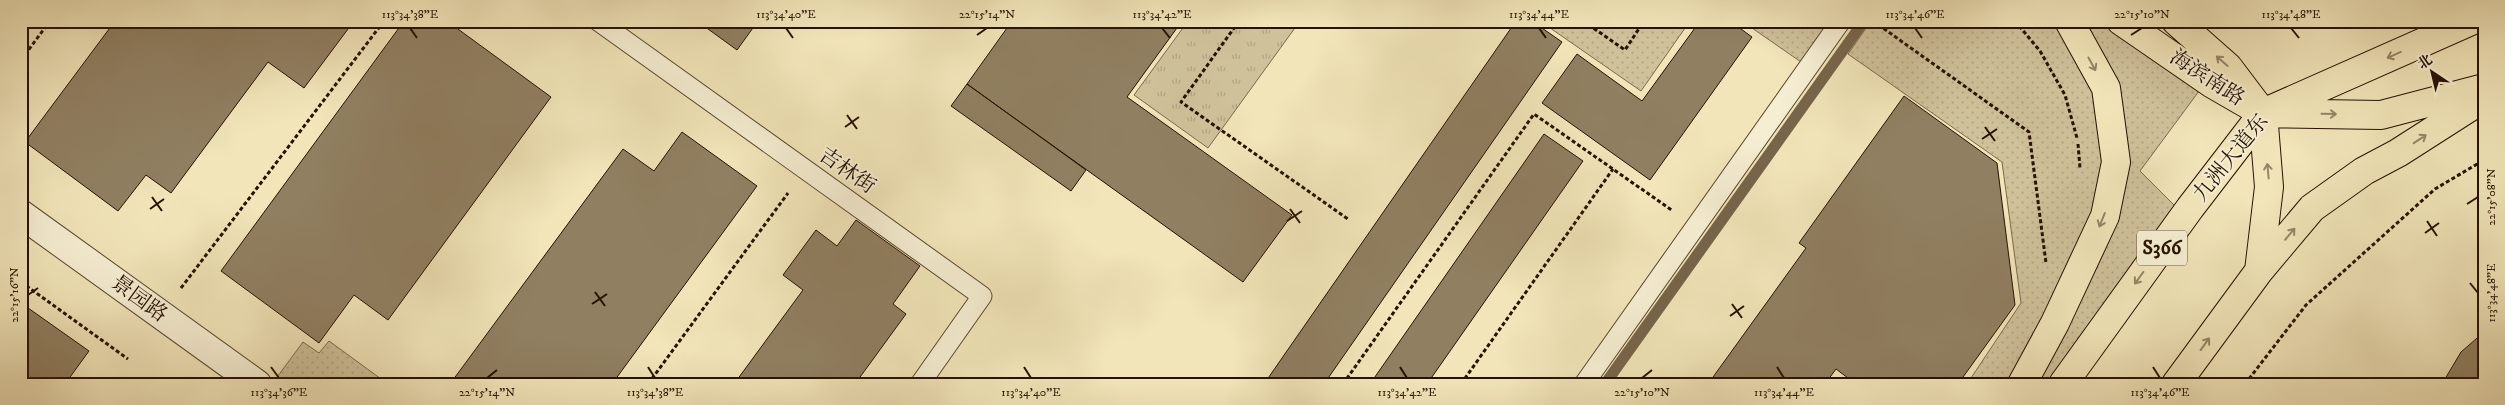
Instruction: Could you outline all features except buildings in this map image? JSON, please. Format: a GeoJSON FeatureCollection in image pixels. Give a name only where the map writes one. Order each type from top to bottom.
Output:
{"type":"FeatureCollection","features":[{"type":"Feature","properties":{"kind":"main road"},"geometry":{"type":"LineString","coordinates":[[2022,384],[2055,323],[2105,216],[2116,162],[2106,88],[2068,21]]}},
{"type":"Feature","properties":{"kind":"main road","name":"海滨南路"},"geometry":{"type":"LineString","coordinates":[[2121,21],[2211,83],[2262,113]]}},
{"type":"Feature","properties":{"kind":"main road","name":"海滨南路"},"geometry":{"type":"LineString","coordinates":[[2176,21],[2228,67],[2262,113]]}},
{"type":"Feature","properties":{"kind":"main road","name":"九洲大道东"},"geometry":{"type":"LineString","coordinates":[[2063,384],[2190,208],[2262,113],[2470,21]]}},
{"type":"Feature","properties":{"kind":"main road"},"geometry":{"type":"LineString","coordinates":[[2259,271],[2269,187],[2262,113],[2381,115],[2484,88]]}},
{"type":"Feature","properties":{"kind":"main road"},"geometry":{"type":"LineString","coordinates":[[2176,384],[2259,271],[2312,208],[2364,171],[2398,153],[2484,98]]}},
{"type":"Feature","properties":{"kind":"street","name":"景园路"},"geometry":{"type":"LineString","coordinates":[[21,214],[257,384]]}},
{"type":"Feature","properties":{"kind":"lane","name":"吉林街"},"geometry":{"type":"LineString","coordinates":[[598,21],[982,296],[920,384]]}},
{"type":"Feature","properties":{"kind":"lane"},"geometry":{"type":"LineString","coordinates":[[1584,384],[1841,21]]}},
{"type":"Feature","properties":{"kind":"path"},"geometry":{"type":"LineString","coordinates":[[21,60],[50,21]]}},
{"type":"Feature","properties":{"kind":"path"},"geometry":{"type":"LineString","coordinates":[[161,314],[384,21]]}},
{"type":"Feature","properties":{"kind":"path"},"geometry":{"type":"LineString","coordinates":[[1239,21],[1181,102],[1348,219]]}},
{"type":"Feature","properties":{"kind":"path"},"geometry":{"type":"LineString","coordinates":[[1583,21],[1624,50],[1644,21]]}},
{"type":"Feature","properties":{"kind":"path"},"geometry":{"type":"LineString","coordinates":[[1873,21],[2029,132],[2047,268]]}},
{"type":"Feature","properties":{"kind":"path"},"geometry":{"type":"LineString","coordinates":[[2015,21],[2040,50],[2065,95],[2078,140],[2080,175]]}},
{"type":"Feature","properties":{"kind":"path"},"geometry":{"type":"LineString","coordinates":[[1343,384],[1534,114],[1696,227]]}},
{"type":"Feature","properties":{"kind":"path"},"geometry":{"type":"LineString","coordinates":[[2245,384],[2306,305],[2435,189],[2484,160]]}},
{"type":"Feature","properties":{"kind":"path"},"geometry":{"type":"LineString","coordinates":[[648,384],[805,169]]}},
{"type":"Feature","properties":{"kind":"path"},"geometry":{"type":"LineString","coordinates":[[1461,384],[1613,169]]}},
{"type":"Feature","properties":{"kind":"path"},"geometry":{"type":"LineString","coordinates":[[2478,258],[2484,258]]}},
{"type":"Feature","properties":{"kind":"path"},"geometry":{"type":"LineString","coordinates":[[21,282],[128,359]]}},
{"type":"Feature","properties":{"kind":"green space"},"geometry":{"type":"Polygon","coordinates":[[[1188,21],[1300,21],[1208,148],[1134,95],[1188,21]]]}},
{"type":"Feature","properties":{"kind":"green space"},"geometry":{"type":"Polygon","coordinates":[[[1540,21],[1690,21],[1641,91],[1540,21]]]}},
{"type":"Feature","properties":{"kind":"green space"},"geometry":{"type":"Polygon","coordinates":[[[1742,21],[1844,21],[1811,69],[1742,21]]]}},
{"type":"Feature","properties":{"kind":"green space"},"geometry":{"type":"Polygon","coordinates":[[[1871,21],[2108,21],[2202,87],[2140,171],[2181,212],[2056,384],[1967,384],[2021,303],[2002,162],[1848,54],[1871,21]]]}},
{"type":"Feature","properties":{"kind":"green space"},"geometry":{"type":"Polygon","coordinates":[[[329,341],[388,384],[272,384],[303,342],[319,353],[329,341]]]}},
{"type":"Feature","properties":{"kind":"waterway"},"geometry":{"type":"LineString","coordinates":[[1605,384],[1864,21]]}}]}
